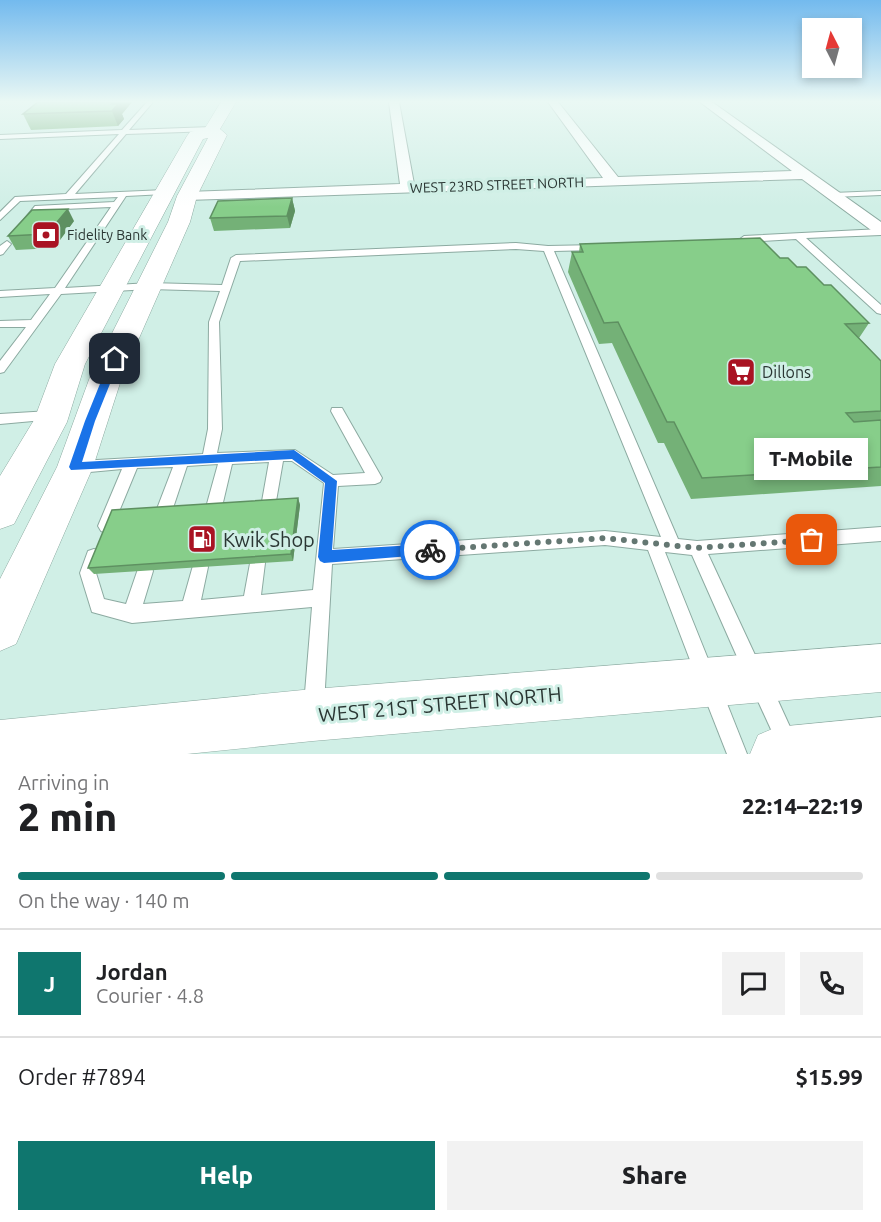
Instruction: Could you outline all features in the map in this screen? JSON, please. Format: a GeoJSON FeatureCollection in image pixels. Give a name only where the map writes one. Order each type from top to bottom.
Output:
{"type":"FeatureCollection","features":[{"type":"Feature","properties":{"kind":"main road"},"geometry":{"type":"LineString","coordinates":[[0,512],[52,416],[70,364],[112,288],[216,137]]}},
{"type":"Feature","properties":{"kind":"main road"},"geometry":{"type":"LineString","coordinates":[[0,628],[75,467],[106,377],[179,222],[176,194]]}},
{"type":"Feature","properties":{"kind":"main road","name":"WEST 21ST STREET NORTH"},"geometry":{"type":"LineString","coordinates":[[0,747],[313,715],[881,668]]}},
{"type":"Feature","properties":{"kind":"main road"},"geometry":{"type":"LineString","coordinates":[[787,754],[881,744]]}},
{"type":"Feature","properties":{"kind":"street"},"geometry":{"type":"LineString","coordinates":[[400,137],[408,188]]}},
{"type":"Feature","properties":{"kind":"street"},"geometry":{"type":"LineString","coordinates":[[580,137],[614,182]]}},
{"type":"Feature","properties":{"kind":"street"},"geometry":{"type":"LineString","coordinates":[[754,137],[881,231]]}},
{"type":"Feature","properties":{"kind":"street","name":"WEST 23RD STREET NORTH"},"geometry":{"type":"LineString","coordinates":[[176,194],[807,175]]}},
{"type":"Feature","properties":{"kind":"lane"},"geometry":{"type":"LineString","coordinates":[[69,196],[119,137]]}},
{"type":"Feature","properties":{"kind":"lane"},"geometry":{"type":"LineString","coordinates":[[0,200],[124,193],[176,194]]}},
{"type":"Feature","properties":{"kind":"lane"},"geometry":{"type":"LineString","coordinates":[[0,369],[58,291],[124,193]]}},
{"type":"Feature","properties":{"kind":"lane"},"geometry":{"type":"LineString","coordinates":[[833,195],[881,193]]}},
{"type":"Feature","properties":{"kind":"lane"},"geometry":{"type":"LineString","coordinates":[[0,217],[18,199]]}},
{"type":"Feature","properties":{"kind":"lane"},"geometry":{"type":"LineString","coordinates":[[19,230],[38,208],[117,204]]}},
{"type":"Feature","properties":{"kind":"lane"},"geometry":{"type":"LineString","coordinates":[[738,239],[881,231]]}},
{"type":"Feature","properties":{"kind":"lane"},"geometry":{"type":"LineString","coordinates":[[798,236],[881,311]]}},
{"type":"Feature","properties":{"kind":"lane"},"geometry":{"type":"LineString","coordinates":[[0,252],[7,244]]}},
{"type":"Feature","properties":{"kind":"lane"},"geometry":{"type":"LineString","coordinates":[[209,459],[215,429],[214,322],[236,258],[516,246],[548,249],[607,246]]}},
{"type":"Feature","properties":{"kind":"lane"},"geometry":{"type":"LineString","coordinates":[[548,249],[674,546]]}},
{"type":"Feature","properties":{"kind":"lane"},"geometry":{"type":"LineString","coordinates":[[0,294],[150,286],[225,288]]}},
{"type":"Feature","properties":{"kind":"lane"},"geometry":{"type":"LineString","coordinates":[[0,324],[33,323]]}},
{"type":"Feature","properties":{"kind":"lane"},"geometry":{"type":"LineString","coordinates":[[75,467],[294,455],[331,481],[375,478],[337,411]]}},
{"type":"Feature","properties":{"kind":"lane"},"geometry":{"type":"LineString","coordinates":[[0,419],[52,416]]}},
{"type":"Feature","properties":{"kind":"lane"},"geometry":{"type":"LineString","coordinates":[[268,507],[277,456]]}},
{"type":"Feature","properties":{"kind":"lane"},"geometry":{"type":"LineString","coordinates":[[213,511],[227,458]]}},
{"type":"Feature","properties":{"kind":"lane"},"geometry":{"type":"LineString","coordinates":[[163,514],[182,460]]}},
{"type":"Feature","properties":{"kind":"lane"},"geometry":{"type":"LineString","coordinates":[[132,463],[88,573],[98,606],[132,614],[321,598]]}},
{"type":"Feature","properties":{"kind":"lane"},"geometry":{"type":"LineString","coordinates":[[313,715],[331,481]]}},
{"type":"Feature","properties":{"kind":"lane"},"geometry":{"type":"LineString","coordinates":[[324,557],[605,538],[697,548],[881,534]]}},
{"type":"Feature","properties":{"kind":"lane"},"geometry":{"type":"LineString","coordinates":[[654,544],[737,754]]}},
{"type":"Feature","properties":{"kind":"lane"},"geometry":{"type":"LineString","coordinates":[[697,548],[757,678],[787,754]]}},
{"type":"Feature","properties":{"kind":"lane"},"geometry":{"type":"LineString","coordinates":[[251,603],[258,563]]}},
{"type":"Feature","properties":{"kind":"lane"},"geometry":{"type":"LineString","coordinates":[[190,609],[200,567]]}},
{"type":"Feature","properties":{"kind":"lane"},"geometry":{"type":"LineString","coordinates":[[132,614],[145,571]]}},
{"type":"Feature","properties":{"kind":"building"},"geometry":{"type":"Polygon","coordinates":[[[292,198],[287,216],[210,218],[218,201],[292,198]]]}},
{"type":"Feature","properties":{"kind":"building"},"geometry":{"type":"Polygon","coordinates":[[[68,209],[47,234],[8,236],[32,210],[68,209]]]}},
{"type":"Feature","properties":{"kind":"building","name":"Dillons"},"geometry":{"type":"Polygon","coordinates":[[[760,238],[780,258],[788,258],[797,267],[806,267],[824,285],[831,285],[869,323],[845,324],[881,361],[881,411],[846,413],[854,422],[881,420],[881,467],[702,478],[674,422],[667,422],[618,322],[604,323],[572,252],[583,252],[580,244],[760,238]]]}},
{"type":"Feature","properties":{"kind":"building","name":"Kwik Shop"},"geometry":{"type":"Polygon","coordinates":[[[298,498],[291,554],[88,568],[112,510],[298,498]]]}},
{"type":"Feature","properties":{"kind":"way so far"},"geometry":{"type":"LineString","coordinates":[[430,550],[605,538],[697,548],[812,540]]}},
{"type":"Feature","properties":{"kind":"place","name":"Fidelity Bank"},"geometry":{"type":"Point","coordinates":[46,235]}},
{"type":"Feature","properties":{"kind":"place","name":"Dillons"},"geometry":{"type":"Point","coordinates":[741,372]}},
{"type":"Feature","properties":{"kind":"place","name":"Kwik Shop"},"geometry":{"type":"Point","coordinates":[202,539]}},
{"type":"Feature","properties":{"kind":"place","name":"T-Mobile"},"geometry":{"type":"Point","coordinates":[812,540]}},
{"type":"Feature","properties":{"kind":"route"},"geometry":{"type":"LineString","coordinates":[[115,359],[106,377],[75,467],[294,455],[331,481],[324,557],[430,550]]}}]}
